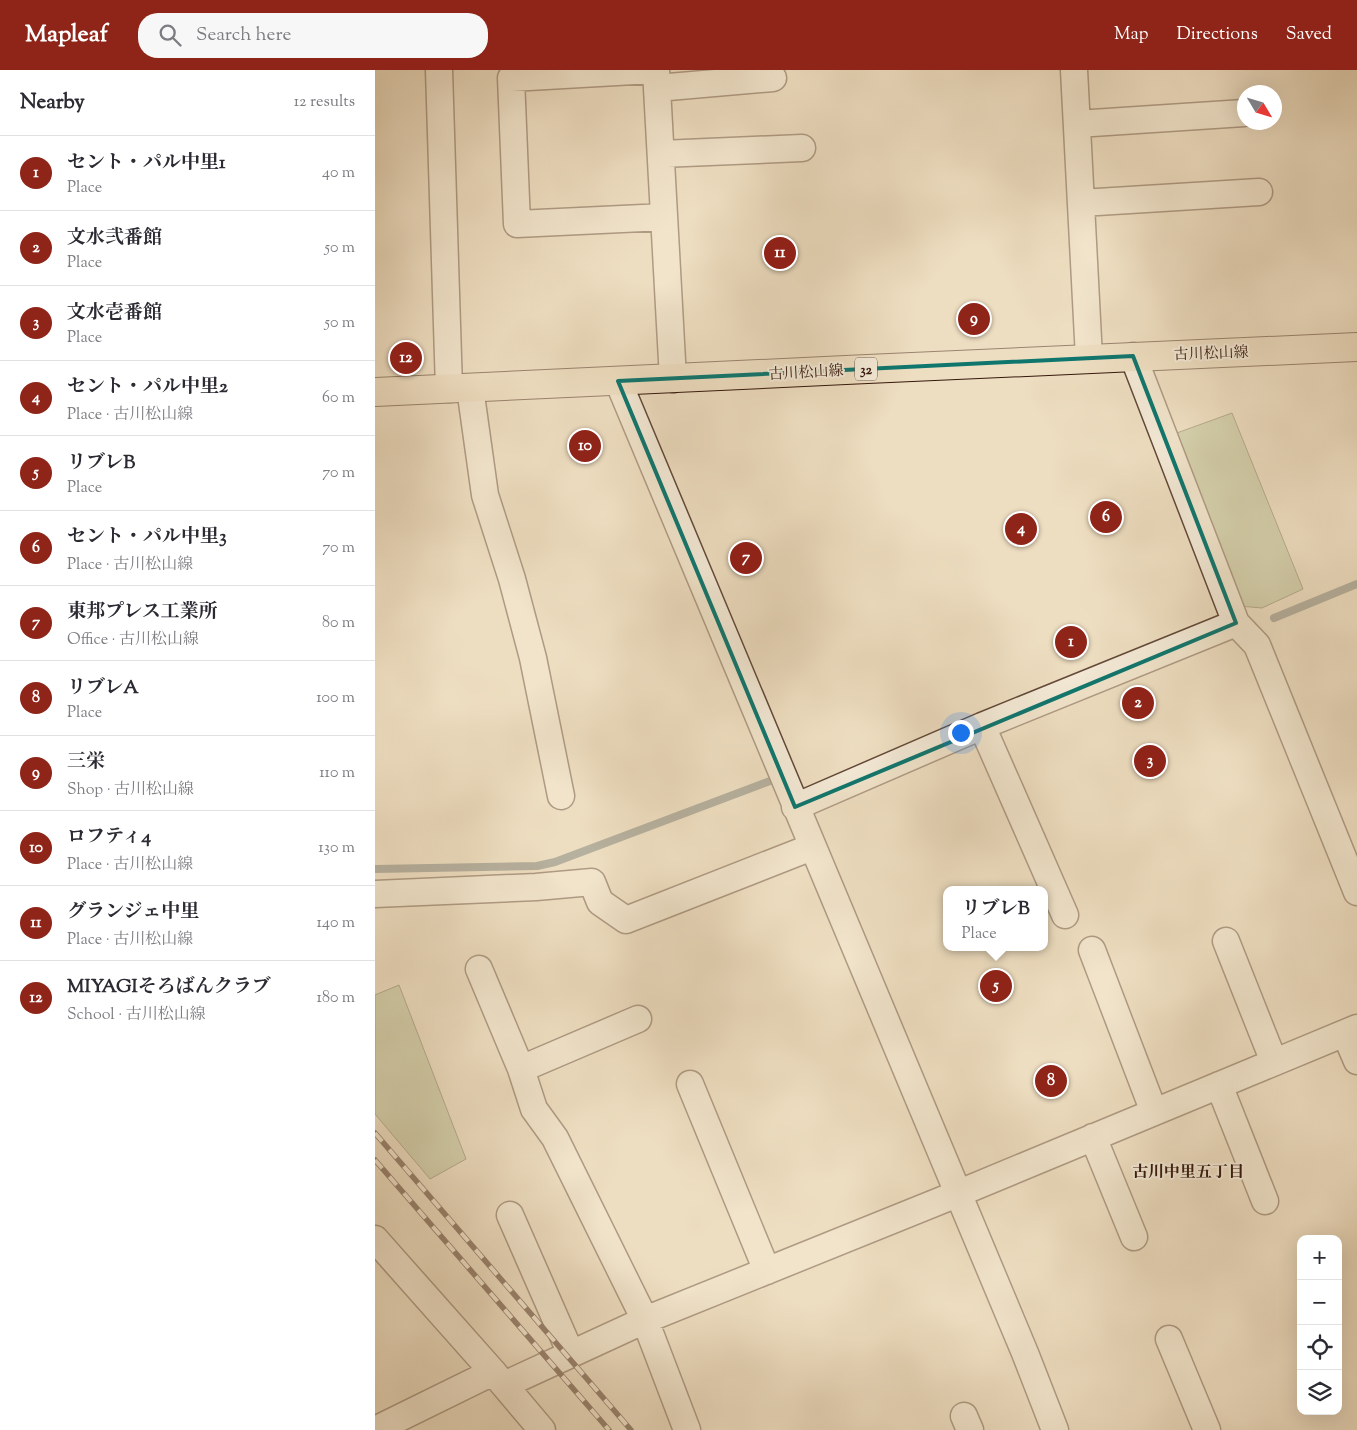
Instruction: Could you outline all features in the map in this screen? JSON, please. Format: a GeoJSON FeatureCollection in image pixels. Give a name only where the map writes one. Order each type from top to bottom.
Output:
{"type":"FeatureCollection","features":[{"type":"Feature","properties":{"kind":"main road","name":"古川松山線"},"geometry":{"type":"LineString","coordinates":[[375,392],[1357,347]]}},
{"type":"Feature","properties":{"kind":"street"},"geometry":{"type":"LineString","coordinates":[[439,70],[459,388],[485,495],[512,579],[533,658],[561,796]]}},
{"type":"Feature","properties":{"kind":"street"},"geometry":{"type":"LineString","coordinates":[[1074,70],[1089,358]]}},
{"type":"Feature","properties":{"kind":"street"},"geometry":{"type":"LineString","coordinates":[[665,218],[517,224],[511,78],[655,76],[773,78]]}},
{"type":"Feature","properties":{"kind":"street"},"geometry":{"type":"LineString","coordinates":[[655,76],[665,218],[673,379]]}},
{"type":"Feature","properties":{"kind":"street"},"geometry":{"type":"LineString","coordinates":[[1077,124],[1237,114]]}},
{"type":"Feature","properties":{"kind":"street"},"geometry":{"type":"LineString","coordinates":[[661,154],[801,148]]}},
{"type":"Feature","properties":{"kind":"street"},"geometry":{"type":"LineString","coordinates":[[1081,202],[1259,192]]}},
{"type":"Feature","properties":{"kind":"street"},"geometry":{"type":"LineString","coordinates":[[1133,356],[1236,623],[1257,645],[1357,892]]}},
{"type":"Feature","properties":{"kind":"street"},"geometry":{"type":"LineString","coordinates":[[618,381],[1025,1353],[1055,1430]]}},
{"type":"Feature","properties":{"kind":"street"},"geometry":{"type":"LineString","coordinates":[[795,807],[981,726],[1236,623]]}},
{"type":"Feature","properties":{"kind":"street"},"geometry":{"type":"LineString","coordinates":[[981,726],[1065,915]]}},
{"type":"Feature","properties":{"kind":"street"},"geometry":{"type":"LineString","coordinates":[[375,894],[535,888],[592,882],[600,902],[626,920],[812,847]]}},
{"type":"Feature","properties":{"kind":"street"},"geometry":{"type":"LineString","coordinates":[[1226,941],[1274,1062]]}},
{"type":"Feature","properties":{"kind":"street"},"geometry":{"type":"LineString","coordinates":[[1093,950],[1154,1112]]}},
{"type":"Feature","properties":{"kind":"street"},"geometry":{"type":"LineString","coordinates":[[479,969],[521,1069],[534,1109],[555,1138],[645,1320],[687,1430]]}},
{"type":"Feature","properties":{"kind":"street"},"geometry":{"type":"LineString","coordinates":[[521,1069],[638,1018]]}},
{"type":"Feature","properties":{"kind":"street"},"geometry":{"type":"LineString","coordinates":[[375,1430],[499,1378],[571,1354],[645,1320],[957,1194],[1351,1030],[1357,1061]]}},
{"type":"Feature","properties":{"kind":"street"},"geometry":{"type":"LineString","coordinates":[[690,1084],[767,1271]]}},
{"type":"Feature","properties":{"kind":"street"},"geometry":{"type":"LineString","coordinates":[[1219,1085],[1265,1201]]}},
{"type":"Feature","properties":{"kind":"street"},"geometry":{"type":"LineString","coordinates":[[1093,1137],[1134,1237]]}},
{"type":"Feature","properties":{"kind":"street"},"geometry":{"type":"LineString","coordinates":[[509,1215],[571,1354]]}},
{"type":"Feature","properties":{"kind":"street"},"geometry":{"type":"LineString","coordinates":[[375,1239],[386,1268],[499,1378],[542,1430]]}},
{"type":"Feature","properties":{"kind":"street"},"geometry":{"type":"LineString","coordinates":[[1169,1339],[1207,1430]]}},
{"type":"Feature","properties":{"kind":"highlighted area"},"geometry":{"type":"Polygon","coordinates":[[[1133,356],[1236,623],[795,807],[618,381],[1133,356]]]}},
{"type":"Feature","properties":{"kind":"green space"},"geometry":{"type":"Polygon","coordinates":[[[1232,413],[1303,589],[1262,608],[1239,606],[1174,434],[1232,413]]]}},
{"type":"Feature","properties":{"kind":"green space"},"geometry":{"type":"Polygon","coordinates":[[[399,985],[466,1159],[430,1179],[375,1114],[375,995],[399,985]]]}},
{"type":"Feature","properties":{"kind":"waterway"},"geometry":{"type":"LineString","coordinates":[[1274,618],[1357,584]]}},
{"type":"Feature","properties":{"kind":"waterway"},"geometry":{"type":"LineString","coordinates":[[375,869],[537,866],[555,862],[770,781]]}},
{"type":"Feature","properties":{"kind":"railway"},"geometry":{"type":"LineString","coordinates":[[375,1133],[631,1430]]}},
{"type":"Feature","properties":{"kind":"railway"},"geometry":{"type":"LineString","coordinates":[[375,1160],[609,1430]]}},
{"type":"Feature","properties":{"kind":"place","name":"グランジェ中里"},"geometry":{"type":"Point","coordinates":[780,253]}},
{"type":"Feature","properties":{"kind":"place","name":"三栄"},"geometry":{"type":"Point","coordinates":[974,319]}},
{"type":"Feature","properties":{"kind":"place","name":"MIYAGIそろばんクラブ"},"geometry":{"type":"Point","coordinates":[406,358]}},
{"type":"Feature","properties":{"kind":"place","name":"ロフティ4"},"geometry":{"type":"Point","coordinates":[585,446]}},
{"type":"Feature","properties":{"kind":"place","name":"セント・パル中里3"},"geometry":{"type":"Point","coordinates":[1106,517]}},
{"type":"Feature","properties":{"kind":"place","name":"セント・パル中里2"},"geometry":{"type":"Point","coordinates":[1021,529]}},
{"type":"Feature","properties":{"kind":"place","name":"東邦プレス工業所"},"geometry":{"type":"Point","coordinates":[746,558]}},
{"type":"Feature","properties":{"kind":"place","name":"セント・パル中里1"},"geometry":{"type":"Point","coordinates":[1071,642]}},
{"type":"Feature","properties":{"kind":"place","name":"文水弐番館"},"geometry":{"type":"Point","coordinates":[1138,703]}},
{"type":"Feature","properties":{"kind":"place","name":"文水壱番館"},"geometry":{"type":"Point","coordinates":[1150,761]}},
{"type":"Feature","properties":{"kind":"place","name":"リブレB"},"geometry":{"type":"Point","coordinates":[996,986]}},
{"type":"Feature","properties":{"kind":"place","name":"リブレA"},"geometry":{"type":"Point","coordinates":[1051,1081]}},
{"type":"Feature","properties":{"kind":"district","name":"古川中里五丁目"},"geometry":{"type":"Point","coordinates":[1188,1171]}}]}
